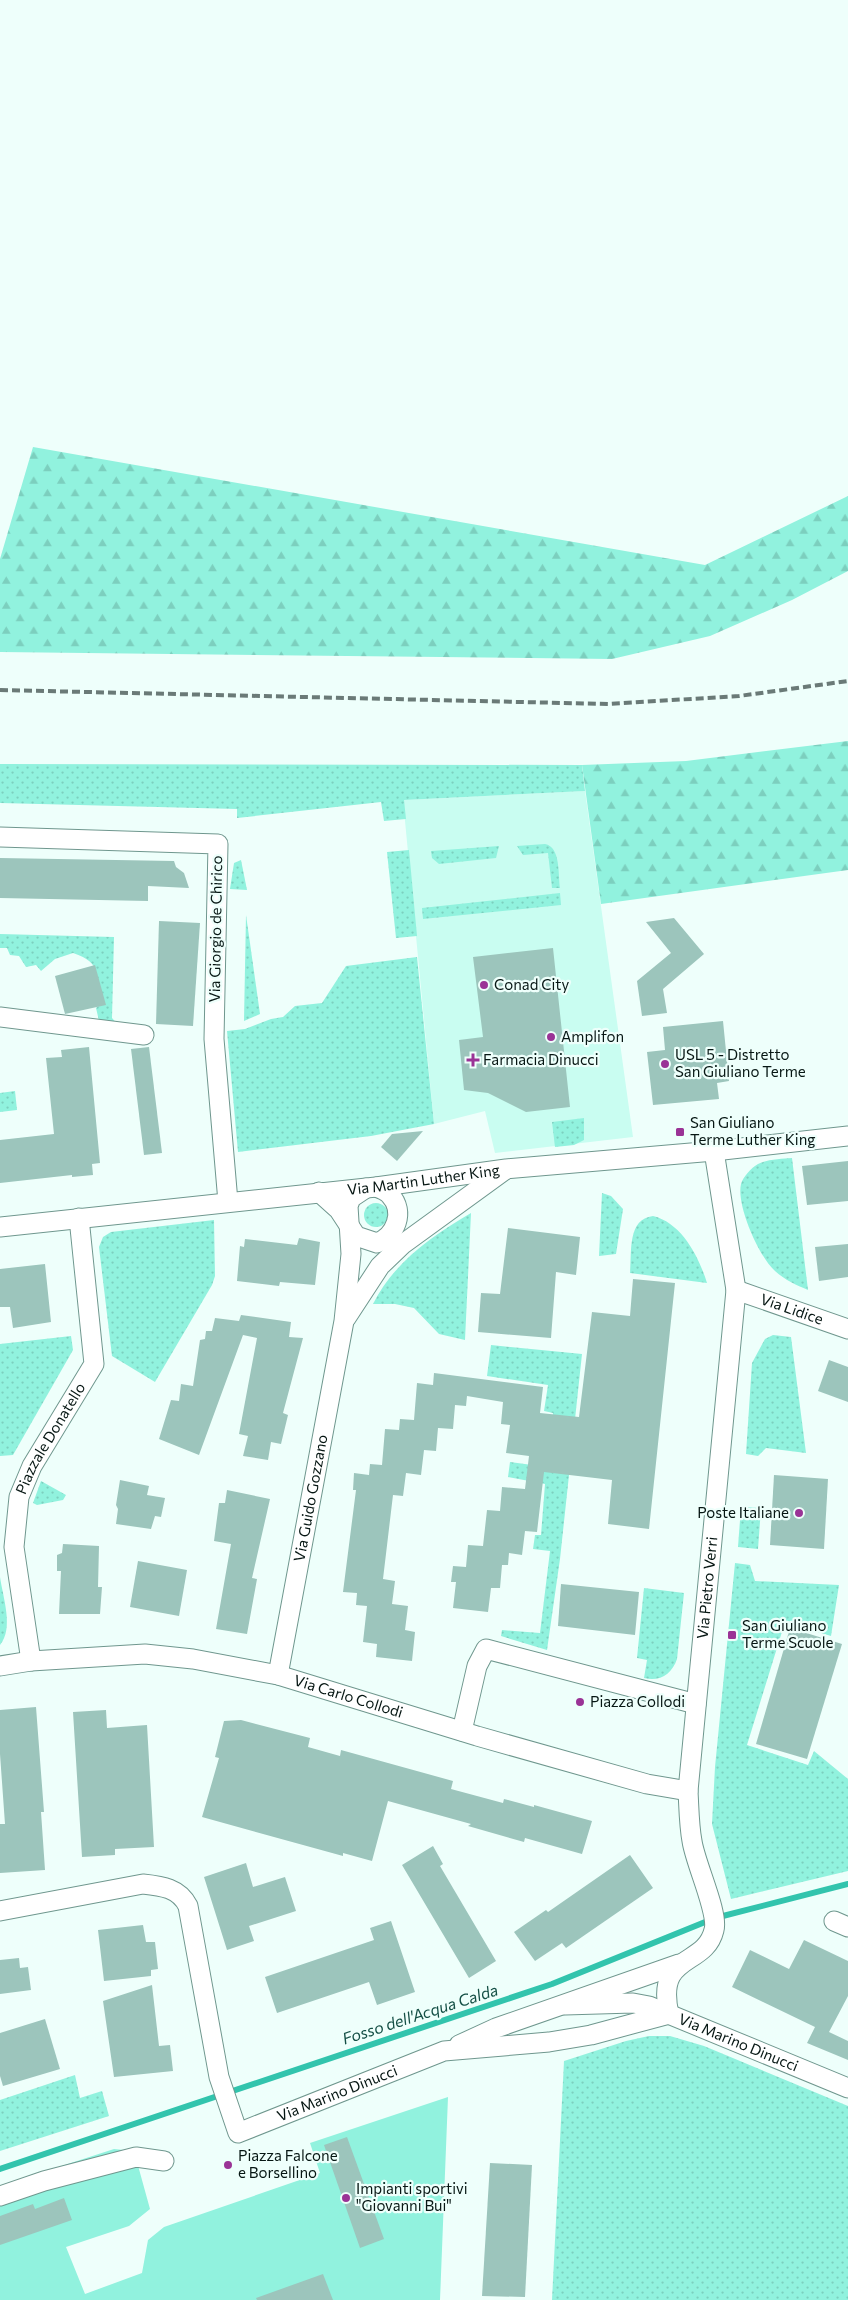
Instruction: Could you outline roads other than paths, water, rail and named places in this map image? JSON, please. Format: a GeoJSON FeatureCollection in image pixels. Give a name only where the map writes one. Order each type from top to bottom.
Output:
{"type":"FeatureCollection","features":[{"type":"Feature","properties":{"kind":"street","name":"Via Giorgio de Chirico"},"geometry":{"type":"LineString","coordinates":[[0,837],[218,844],[214,1040],[228,1202]]}},
{"type":"Feature","properties":{"kind":"street"},"geometry":{"type":"LineString","coordinates":[[0,1017],[144,1036]]}},
{"type":"Feature","properties":{"kind":"street","name":"Via Martin Luther King"},"geometry":{"type":"LineString","coordinates":[[0,1227],[371,1187],[506,1169],[714,1151],[848,1136]]}},
{"type":"Feature","properties":{"kind":"street","name":"Via Pietro Verri"},"geometry":{"type":"LineString","coordinates":[[679,1964],[695,1956],[707,1942],[714,1930],[715,1918],[698,1866],[692,1840],[688,1791],[736,1290],[714,1151]]}},
{"type":"Feature","properties":{"kind":"street","name":"Via Guido Gozzano"},"geometry":{"type":"LineString","coordinates":[[344,1321],[380,1266],[423,1228],[506,1169]]}},
{"type":"Feature","properties":{"kind":"street","name":"Via Guido Gozzano"},"geometry":{"type":"LineString","coordinates":[[278,1675],[344,1321],[351,1254],[347,1213],[351,1198],[371,1187],[391,1196],[397,1208],[396,1226],[388,1238],[380,1266]]}},
{"type":"Feature","properties":{"kind":"street"},"geometry":{"type":"LineString","coordinates":[[319,1192],[339,1210],[356,1236],[376,1243],[388,1238]]}},
{"type":"Feature","properties":{"kind":"street","name":"Piazzale Donatello"},"geometry":{"type":"LineString","coordinates":[[30,1660],[14,1546],[19,1497],[32,1466],[94,1364],[79,1218]]}},
{"type":"Feature","properties":{"kind":"street","name":"Via Lidice"},"geometry":{"type":"LineString","coordinates":[[736,1290],[848,1329]]}},
{"type":"Feature","properties":{"kind":"street"},"geometry":{"type":"LineString","coordinates":[[462,1732],[477,1666],[486,1649],[696,1704]]}},
{"type":"Feature","properties":{"kind":"street","name":"Via Carlo Collodi"},"geometry":{"type":"LineString","coordinates":[[0,1666],[30,1660],[145,1654],[193,1659],[278,1675],[462,1732],[647,1784],[688,1791]]}},
{"type":"Feature","properties":{"kind":"street","name":"Via Marino Dinucci"},"geometry":{"type":"LineString","coordinates":[[0,1911],[144,1884],[162,1886],[183,1896],[188,1906],[218,2077],[238,2133],[444,2051],[549,2042],[582,2036],[670,2014],[848,2088]]}},
{"type":"Feature","properties":{"kind":"street"},"geometry":{"type":"LineString","coordinates":[[444,2051],[496,2028],[679,1964]]}},
{"type":"Feature","properties":{"kind":"street"},"geometry":{"type":"LineString","coordinates":[[565,2005],[633,2003],[670,2014],[666,1992],[668,1983],[679,1964]]}},
{"type":"Feature","properties":{"kind":"street"},"geometry":{"type":"LineString","coordinates":[[0,2196],[44,2181],[136,2157],[164,2162]]}},
{"type":"Feature","properties":{"kind":"waterway","name":"Fosso dell'Acqua Calda"},"geometry":{"type":"LineString","coordinates":[[0,2169],[552,1984],[715,1918],[848,1884]]}},
{"type":"Feature","properties":{"kind":"railway"},"geometry":{"type":"LineString","coordinates":[[0,690],[608,704],[739,696],[848,681]]}},
{"type":"Feature","properties":{"kind":"place","name":"Conad City"},"geometry":{"type":"Point","coordinates":[484,985]}},
{"type":"Feature","properties":{"kind":"place","name":"Amplifon"},"geometry":{"type":"Point","coordinates":[551,1037]}},
{"type":"Feature","properties":{"kind":"place","name":"Farmacia Dinucci"},"geometry":{"type":"Point","coordinates":[473,1060]}},
{"type":"Feature","properties":{"kind":"place","name":"USL 5 - Distretto San Giuliano Terme"},"geometry":{"type":"Point","coordinates":[665,1064]}},
{"type":"Feature","properties":{"kind":"place","name":"San Giuliano Terme Luther King"},"geometry":{"type":"Point","coordinates":[680,1132]}},
{"type":"Feature","properties":{"kind":"place","name":"Poste Italiane"},"geometry":{"type":"Point","coordinates":[799,1513]}},
{"type":"Feature","properties":{"kind":"place","name":"San Giuliano Terme Scuole"},"geometry":{"type":"Point","coordinates":[732,1635]}},
{"type":"Feature","properties":{"kind":"place","name":"Piazza Collodi"},"geometry":{"type":"Point","coordinates":[580,1702]}},
{"type":"Feature","properties":{"kind":"place","name":"Piazza Falcone e Borsellino"},"geometry":{"type":"Point","coordinates":[228,2165]}},
{"type":"Feature","properties":{"kind":"place","name":"Impianti sportivi \"Giovanni Bui\""},"geometry":{"type":"Point","coordinates":[346,2198]}}]}
